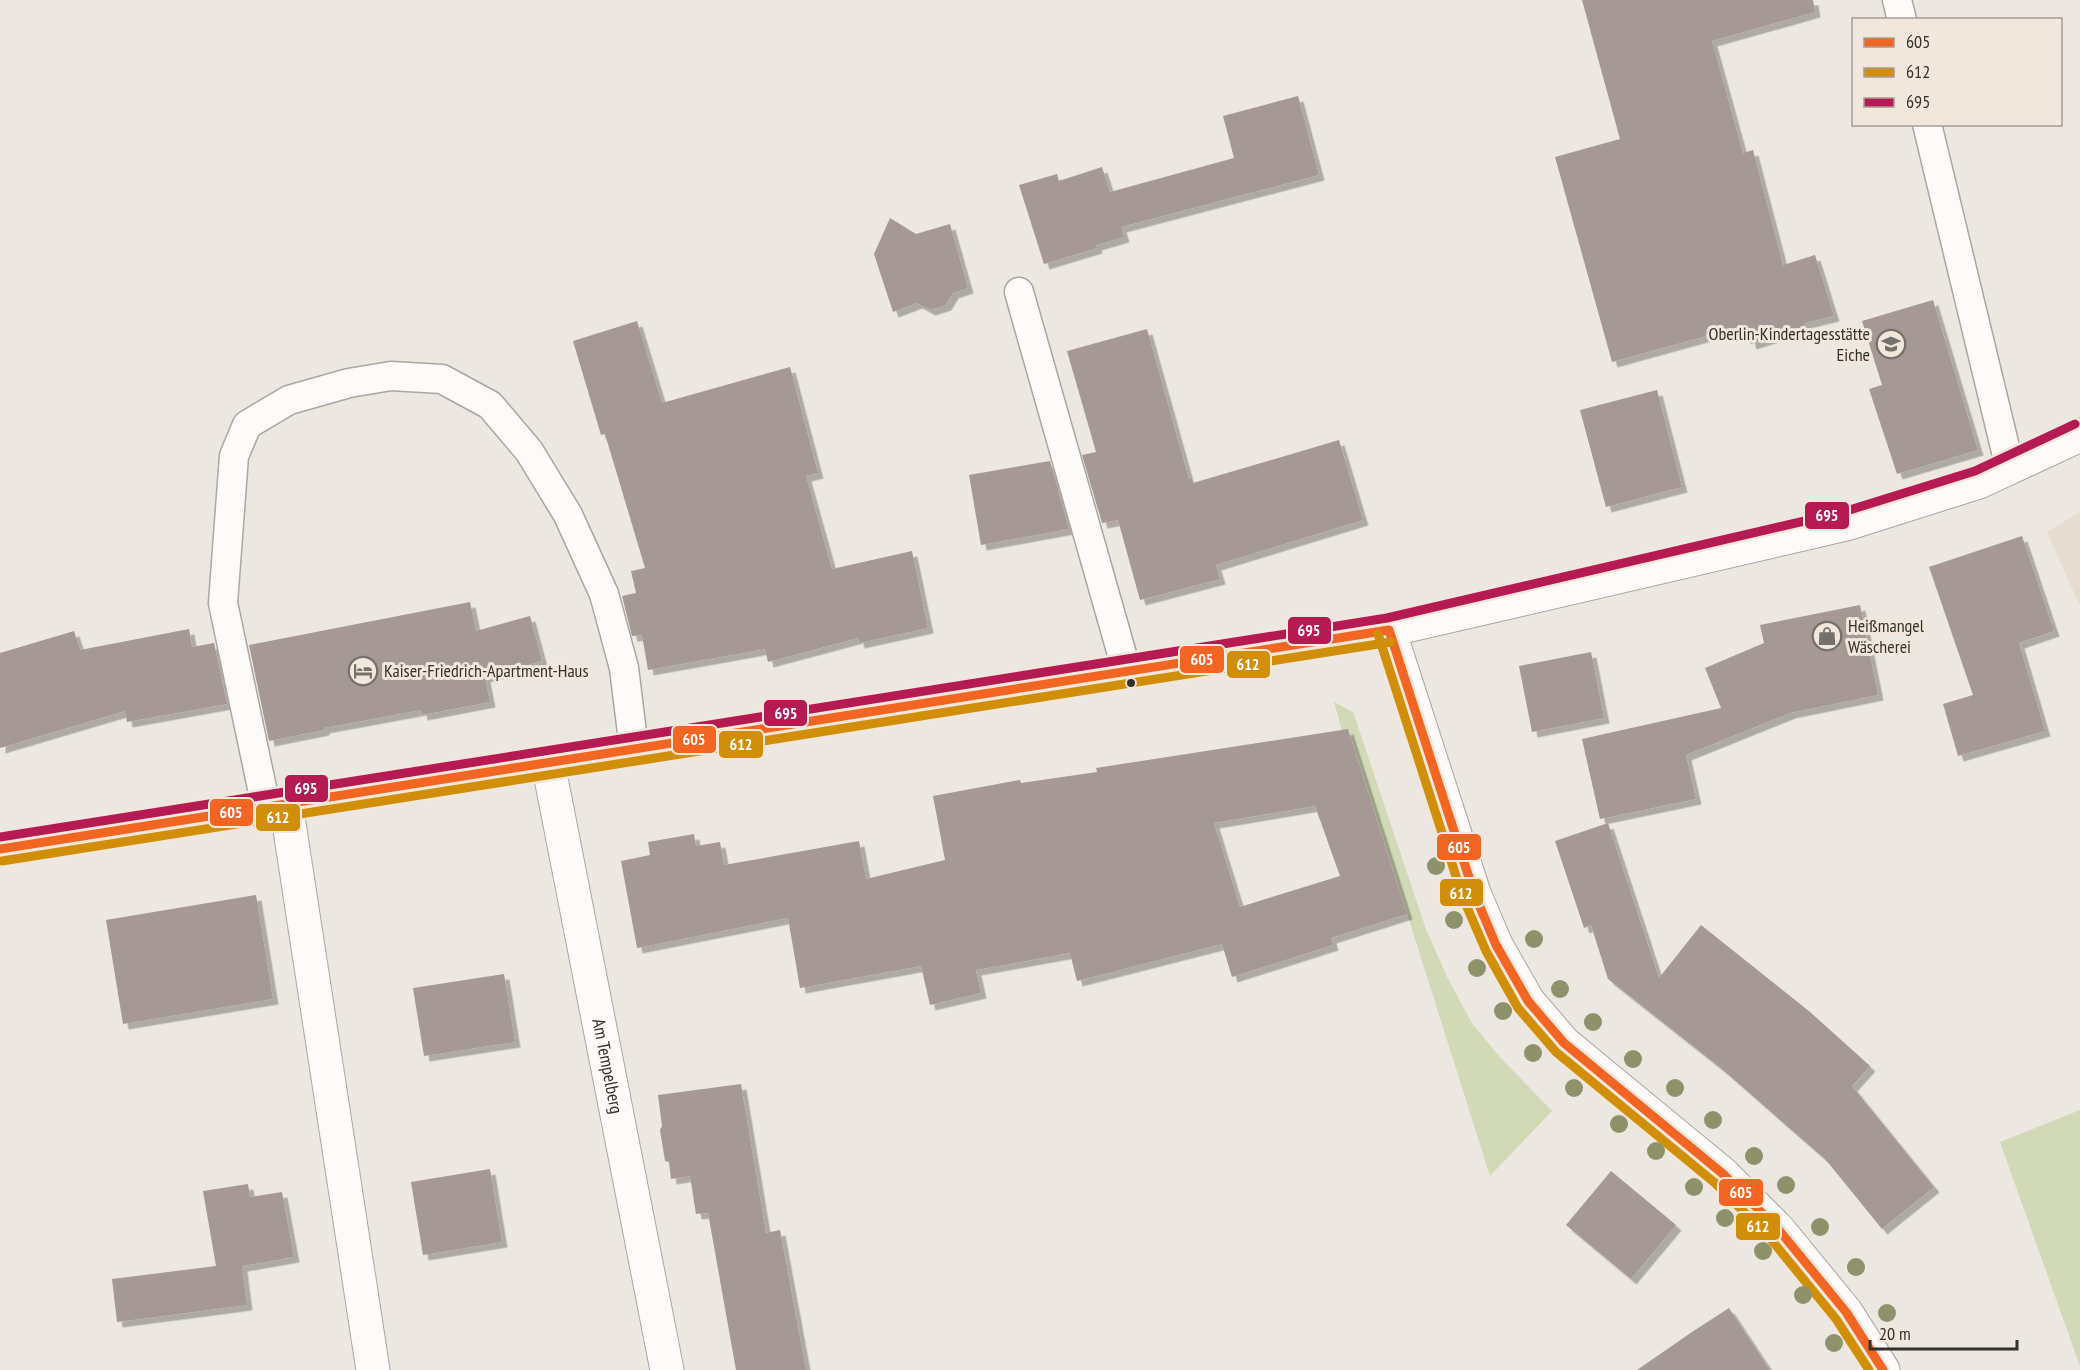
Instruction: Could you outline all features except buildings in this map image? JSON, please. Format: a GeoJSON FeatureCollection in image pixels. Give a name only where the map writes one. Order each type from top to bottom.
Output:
{"type":"FeatureCollection","features":[{"type":"Feature","properties":{"kind":"street"},"geometry":{"type":"LineString","coordinates":[[0,849],[1389,630],[1846,524],[1979,482],[2080,435]]}},
{"type":"Feature","properties":{"kind":"street"},"geometry":{"type":"LineString","coordinates":[[1389,630],[1474,893],[1496,945],[1528,1001],[1564,1043],[1723,1174],[1778,1229],[1846,1312],[1883,1370]]}},
{"type":"Feature","properties":{"kind":"street","name":"Am Tempelberg"},"geometry":{"type":"LineString","coordinates":[[548,763],[667,1370]]}},
{"type":"Feature","properties":{"kind":"street"},"geometry":{"type":"LineString","coordinates":[[276,805],[373,1370]]}},
{"type":"Feature","properties":{"kind":"lane"},"geometry":{"type":"LineString","coordinates":[[1897,0],[1902,18]]}},
{"type":"Feature","properties":{"kind":"lane"},"geometry":{"type":"LineString","coordinates":[[1927,126],[2010,468]]}},
{"type":"Feature","properties":{"kind":"lane"},"geometry":{"type":"LineString","coordinates":[[1019,292],[1127,672]]}},
{"type":"Feature","properties":{"kind":"lane"},"geometry":{"type":"LineString","coordinates":[[276,805],[223,603],[234,456],[247,425],[289,400],[349,383],[391,376],[442,379],[490,405],[529,451],[568,515],[604,594],[624,668],[634,749]]}},
{"type":"Feature","properties":{"kind":"shaded area"},"geometry":{"type":"Polygon","coordinates":[[[2080,512],[2080,606],[2047,532],[2080,512]]]}},
{"type":"Feature","properties":{"kind":"green space"},"geometry":{"type":"Polygon","coordinates":[[[1334,702],[1353,712],[1426,929],[1447,977],[1473,1025],[1499,1056],[1552,1111],[1490,1176],[1349,730],[1342,731],[1334,702]]]}},
{"type":"Feature","properties":{"kind":"green space"},"geometry":{"type":"Polygon","coordinates":[[[2080,1110],[2080,1366],[2000,1142],[2080,1110]]]}},
{"type":"Feature","properties":{"kind":"transit line","name":"695"},"geometry":{"type":"LineString","coordinates":[[0,837],[1387,618],[1843,512],[1975,471],[2075,424]]}},
{"type":"Feature","properties":{"kind":"transit line","name":"605"},"geometry":{"type":"LineString","coordinates":[[1389,630],[1474,893],[1496,945],[1528,1001],[1564,1043],[1723,1174],[1778,1229],[1846,1312],[1883,1370]]}},
{"type":"Feature","properties":{"kind":"transit line","name":"605"},"geometry":{"type":"LineString","coordinates":[[0,849],[1389,630]]}},
{"type":"Feature","properties":{"kind":"transit line","name":"612"},"geometry":{"type":"LineString","coordinates":[[1378,634],[1463,898],[1486,951],[1518,1008],[1556,1052],[1715,1183],[1769,1237],[1836,1319],[1869,1370]]}},
{"type":"Feature","properties":{"kind":"transit line","name":"612"},"geometry":{"type":"LineString","coordinates":[[2,861],[1391,642]]}},
{"type":"Feature","properties":{"kind":"place","name":"Oberlin-Kindertagesstätte Eiche"},"geometry":{"type":"Point","coordinates":[1891,344]}},
{"type":"Feature","properties":{"kind":"place","name":"Heißmangel Wäscherei"},"geometry":{"type":"Point","coordinates":[1827,636]}},
{"type":"Feature","properties":{"kind":"place","name":"Kaiser-Friedrich-Apartment-Haus"},"geometry":{"type":"Point","coordinates":[363,671]}}]}
